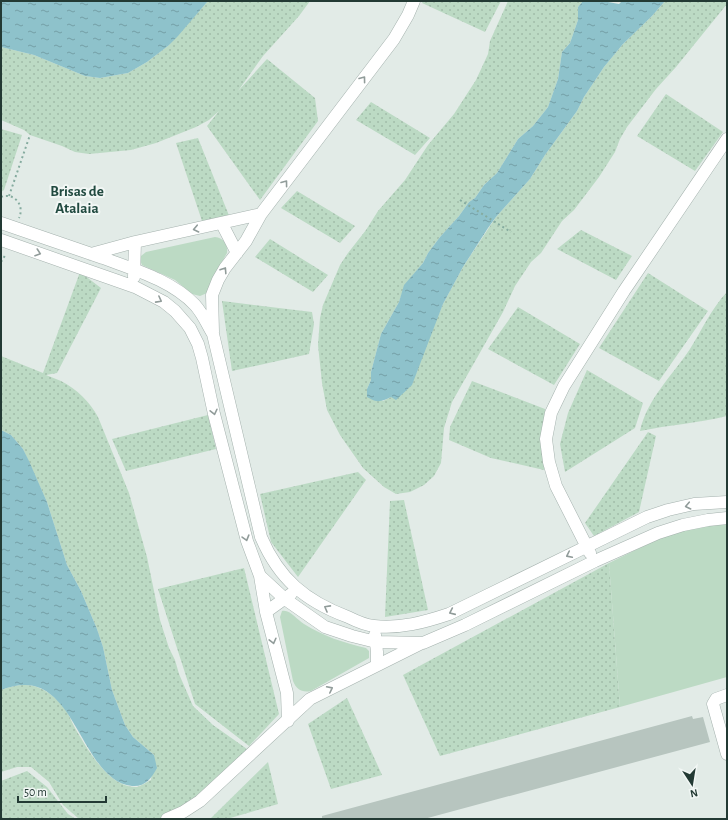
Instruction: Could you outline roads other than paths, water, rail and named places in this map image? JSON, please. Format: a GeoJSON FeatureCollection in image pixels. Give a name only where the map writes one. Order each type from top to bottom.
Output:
{"type":"FeatureCollection","features":[{"type":"Feature","properties":{"kind":"street"},"geometry":{"type":"LineString","coordinates":[[212,334],[212,295],[225,268],[254,229],[261,214],[394,39],[408,15],[414,1]]}},
{"type":"Feature","properties":{"kind":"street"},"geometry":{"type":"LineString","coordinates":[[595,561],[586,547],[556,486],[549,462],[546,439],[551,413],[564,386],[624,291],[727,140]]}},
{"type":"Feature","properties":{"kind":"street"},"geometry":{"type":"LineString","coordinates":[[90,254],[135,242],[222,224],[261,214]]}},
{"type":"Feature","properties":{"kind":"street"},"geometry":{"type":"LineString","coordinates":[[1,223],[134,270],[166,283],[180,292],[195,305],[205,319],[212,334],[262,537],[269,554],[282,573],[298,590],[315,602],[334,612],[373,626],[397,626],[420,623],[449,614],[647,517],[694,504],[727,502]]}},
{"type":"Feature","properties":{"kind":"street"},"geometry":{"type":"LineString","coordinates":[[222,224],[237,253]]}},
{"type":"Feature","properties":{"kind":"street"},"geometry":{"type":"LineString","coordinates":[[1,240],[135,287],[164,302],[175,311],[190,328],[200,351],[214,414],[245,534],[260,576],[266,612],[287,693],[288,721]]}},
{"type":"Feature","properties":{"kind":"street"},"geometry":{"type":"LineString","coordinates":[[135,242],[135,287]]}},
{"type":"Feature","properties":{"kind":"street"},"geometry":{"type":"LineString","coordinates":[[175,311],[205,301],[212,295]]}},
{"type":"Feature","properties":{"kind":"street"},"geometry":{"type":"LineString","coordinates":[[167,819],[183,812],[200,801],[310,699],[423,643],[465,625],[595,561],[658,533],[683,525],[727,518]]}},
{"type":"Feature","properties":{"kind":"street"},"geometry":{"type":"LineString","coordinates":[[260,576],[285,599],[326,627],[376,642],[423,643]]}},
{"type":"Feature","properties":{"kind":"street"},"geometry":{"type":"LineString","coordinates":[[266,612],[298,590]]}},
{"type":"Feature","properties":{"kind":"street"},"geometry":{"type":"LineString","coordinates":[[373,626],[376,642],[377,665]]}},
{"type":"Feature","properties":{"kind":"street"},"geometry":{"type":"LineString","coordinates":[[287,693],[298,699],[310,699]]}},
{"type":"Feature","properties":{"kind":"street"},"geometry":{"type":"LineString","coordinates":[[727,695],[716,699],[713,704],[727,754]]}},
{"type":"Feature","properties":{"kind":"water"},"geometry":{"type":"Polygon","coordinates":[[[1,1],[208,1],[168,46],[147,62],[128,73],[100,78],[85,76],[34,55],[1,47],[1,1]]]}},
{"type":"Feature","properties":{"kind":"water"},"geometry":{"type":"Polygon","coordinates":[[[583,1],[619,4],[622,1],[665,1],[623,44],[604,67],[584,97],[577,111],[545,155],[530,179],[488,228],[463,267],[443,304],[412,385],[396,400],[391,397],[379,401],[370,399],[367,397],[367,389],[371,380],[371,372],[381,334],[399,302],[404,285],[423,263],[428,253],[440,237],[459,216],[469,202],[475,198],[484,185],[497,173],[518,139],[533,126],[548,107],[558,79],[562,52],[570,43],[578,20],[578,7],[583,1]]]}},
{"type":"Feature","properties":{"kind":"water"},"geometry":{"type":"Polygon","coordinates":[[[1,430],[11,435],[23,449],[47,502],[67,565],[81,591],[97,629],[103,647],[112,690],[125,725],[133,737],[154,755],[157,768],[150,779],[144,784],[132,786],[116,780],[102,768],[69,716],[57,700],[43,689],[19,685],[1,690],[1,430]]]}},
{"type":"Feature","properties":{"kind":"district","name":"Brisas de Atalaia"},"geometry":{"type":"Point","coordinates":[77,200]}}]}
